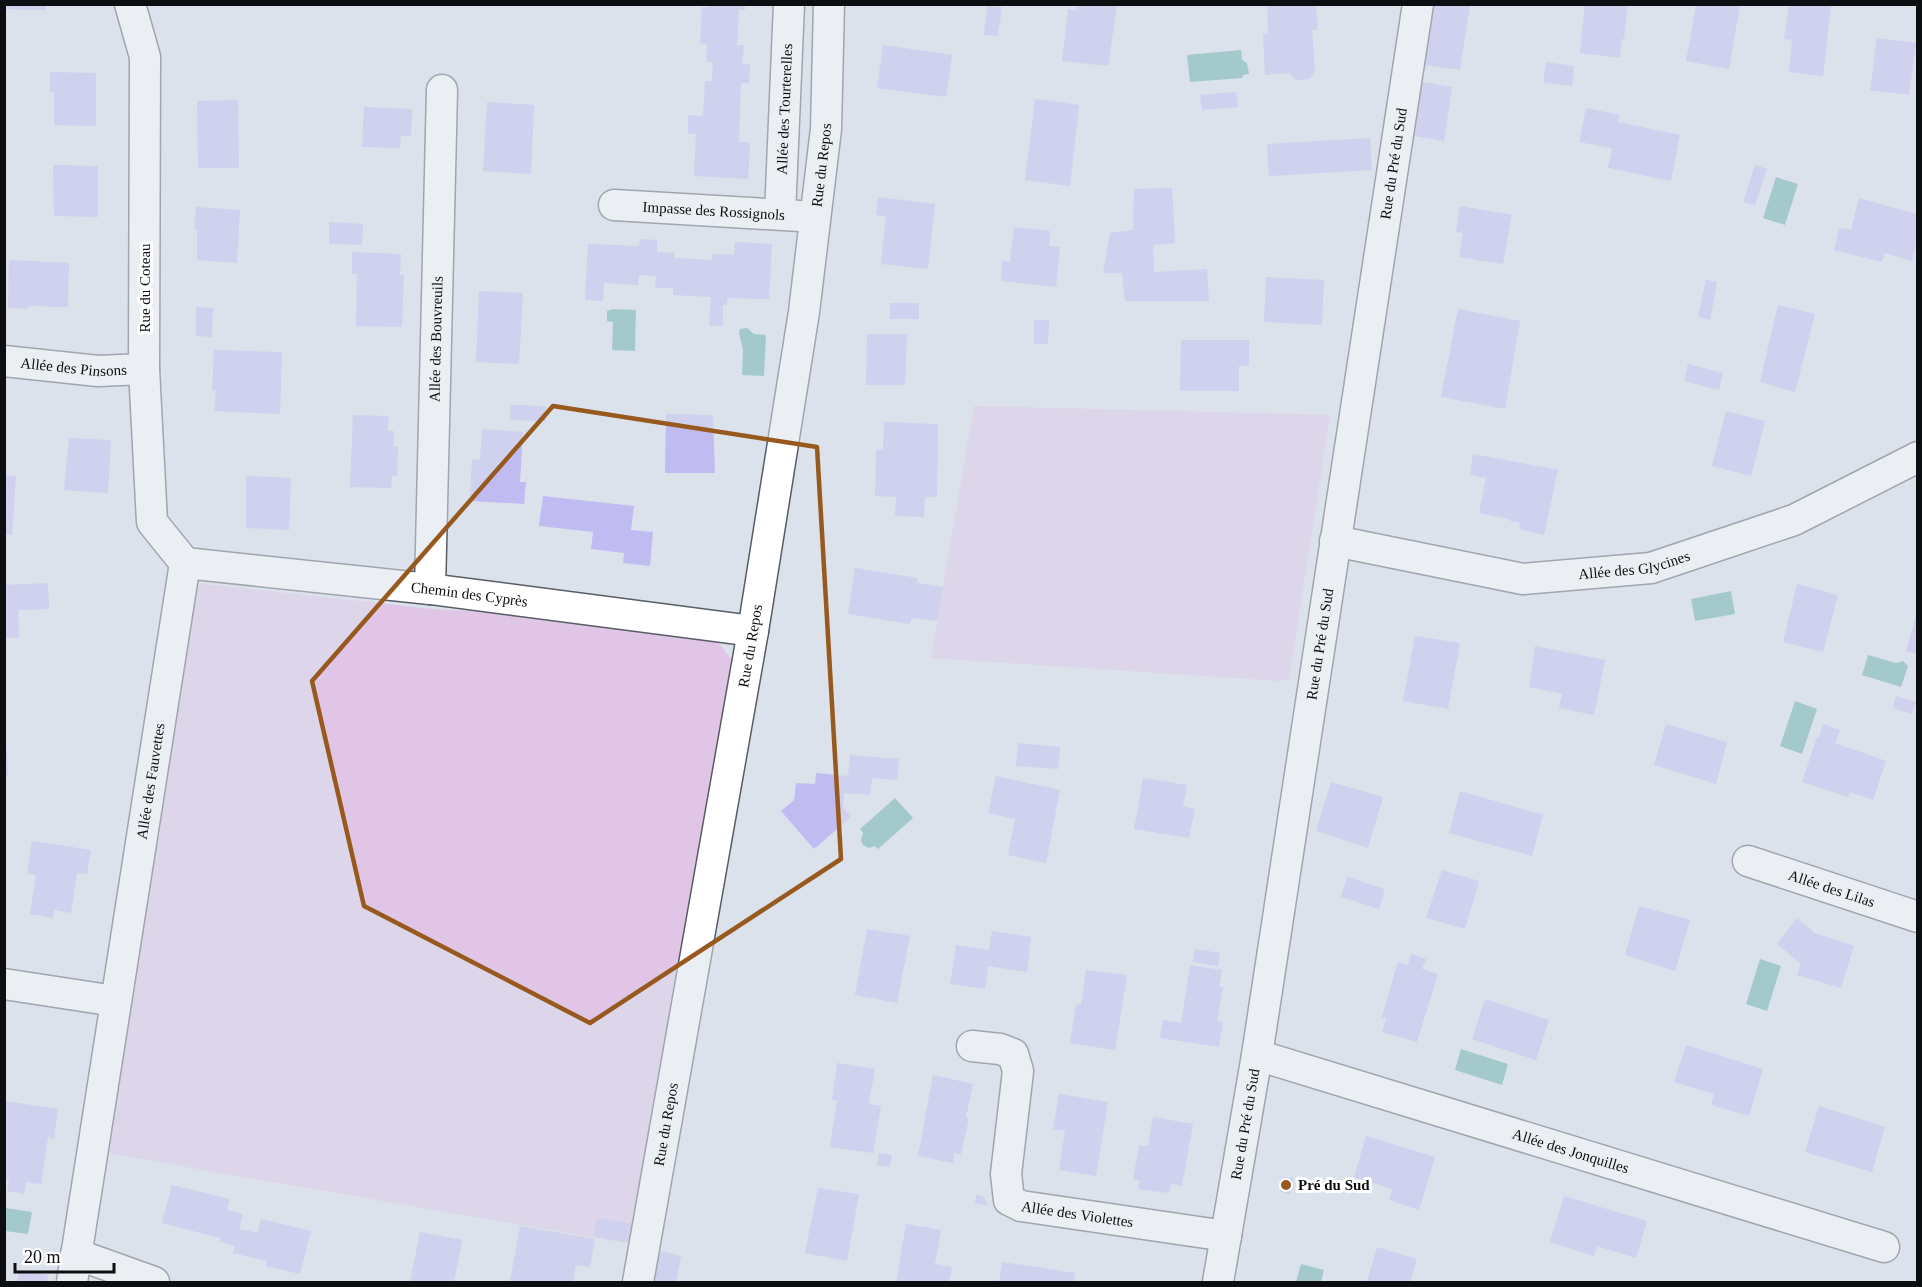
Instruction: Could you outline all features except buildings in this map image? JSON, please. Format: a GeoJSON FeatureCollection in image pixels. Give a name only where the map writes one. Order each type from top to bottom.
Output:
{"type":"FeatureCollection","features":[{"type":"Feature","properties":{"kind":"street","name":"Rue du Coteau"},"geometry":{"type":"LineString","coordinates":[[130,4],[145,57],[144,369],[152,522],[185,563]]}},
{"type":"Feature","properties":{"kind":"street","name":"Allée des Tourterelles"},"geometry":{"type":"LineString","coordinates":[[780,214],[789,4]]}},
{"type":"Feature","properties":{"kind":"street","name":"Rue du Repos"},"geometry":{"type":"LineString","coordinates":[[638,1282],[753,631],[804,312],[826,129],[829,4]]}},
{"type":"Feature","properties":{"kind":"street","name":"Rue du Pré du Sud"},"geometry":{"type":"LineString","coordinates":[[1218,1282],[1257,1055],[1418,4]]}},
{"type":"Feature","properties":{"kind":"street","name":"Allée des Bouvreuils"},"geometry":{"type":"LineString","coordinates":[[430,589],[442,90]]}},
{"type":"Feature","properties":{"kind":"street","name":"Impasse des Rossignols"},"geometry":{"type":"LineString","coordinates":[[614,205],[815,218]]}},
{"type":"Feature","properties":{"kind":"street","name":"Allée des Pinsons"},"geometry":{"type":"LineString","coordinates":[[4,361],[99,372],[144,369]]}},
{"type":"Feature","properties":{"kind":"street","name":"Allée des Glycines"},"geometry":{"type":"LineString","coordinates":[[1335,541],[1523,579],[1650,568],[1794,520],[1917,457]]}},
{"type":"Feature","properties":{"kind":"street","name":"Chemin des Cyprès"},"geometry":{"type":"LineString","coordinates":[[185,563],[430,589],[753,631]]}},
{"type":"Feature","properties":{"kind":"street","name":"Allée des Fauvettes"},"geometry":{"type":"LineString","coordinates":[[74,1268],[185,563]]}},
{"type":"Feature","properties":{"kind":"street","name":"Allée des Lilas"},"geometry":{"type":"LineString","coordinates":[[1748,861],[1917,917]]}},
{"type":"Feature","properties":{"kind":"street"},"geometry":{"type":"LineString","coordinates":[[4,984],[115,1001]]}},
{"type":"Feature","properties":{"kind":"street","name":"Allée des Violettes"},"geometry":{"type":"LineString","coordinates":[[972,1046],[1000,1049],[1013,1054],[1018,1071],[1006,1174],[1009,1200],[1021,1206],[1226,1236]]}},
{"type":"Feature","properties":{"kind":"street","name":"Allée des Jonquilles"},"geometry":{"type":"LineString","coordinates":[[1257,1055],[1884,1247]]}},
{"type":"Feature","properties":{"kind":"street"},"geometry":{"type":"LineString","coordinates":[[74,1268],[154,1282]]}},
{"type":"Feature","properties":{"kind":"highlighted area"},"geometry":{"type":"Polygon","coordinates":[[[553,406],[817,447],[841,859],[590,1023],[364,906],[312,681],[553,406]]]}},
{"type":"Feature","properties":{"kind":"shaded area"},"geometry":{"type":"Polygon","coordinates":[[[1241,50],[1242,60],[1247,63],[1249,74],[1243,75],[1242,78],[1190,82],[1187,55],[1241,50]]]}},
{"type":"Feature","properties":{"kind":"shaded area"},"geometry":{"type":"Polygon","coordinates":[[[1776,177],[1798,184],[1785,225],[1763,218],[1776,177]]]}},
{"type":"Feature","properties":{"kind":"shaded area"},"geometry":{"type":"Polygon","coordinates":[[[636,310],[635,351],[612,350],[613,322],[607,321],[607,311],[636,310]]]}},
{"type":"Feature","properties":{"kind":"shaded area"},"geometry":{"type":"Polygon","coordinates":[[[747,328],[754,334],[766,335],[764,376],[742,375],[743,350],[739,333],[740,329],[747,328]]]}},
{"type":"Feature","properties":{"kind":"shaded area"},"geometry":{"type":"Polygon","coordinates":[[[974,406],[1330,415],[1289,679],[1280,681],[931,658],[974,406]]]}},
{"type":"Feature","properties":{"kind":"shaded area"},"geometry":{"type":"Polygon","coordinates":[[[194,583],[433,609],[541,615],[714,637],[736,665],[632,1244],[100,1152],[194,583]]]}},
{"type":"Feature","properties":{"kind":"shaded area"},"geometry":{"type":"Polygon","coordinates":[[[1731,591],[1735,614],[1695,621],[1691,599],[1731,591]]]}},
{"type":"Feature","properties":{"kind":"shaded area"},"geometry":{"type":"Polygon","coordinates":[[[1868,655],[1896,663],[1903,661],[1908,666],[1901,687],[1862,675],[1868,655]]]}},
{"type":"Feature","properties":{"kind":"shaded area"},"geometry":{"type":"Polygon","coordinates":[[[1795,701],[1817,709],[1802,754],[1780,746],[1795,701]]]}},
{"type":"Feature","properties":{"kind":"shaded area"},"geometry":{"type":"Polygon","coordinates":[[[895,798],[913,818],[878,849],[875,846],[869,848],[863,845],[861,841],[863,833],[860,829],[895,798]]]}},
{"type":"Feature","properties":{"kind":"shaded area"},"geometry":{"type":"Polygon","coordinates":[[[1760,959],[1781,966],[1767,1011],[1746,1004],[1760,959]]]}},
{"type":"Feature","properties":{"kind":"shaded area"},"geometry":{"type":"Polygon","coordinates":[[[1461,1049],[1508,1064],[1502,1085],[1455,1070],[1461,1049]]]}},
{"type":"Feature","properties":{"kind":"shaded area"},"geometry":{"type":"Polygon","coordinates":[[[5,1208],[32,1212],[28,1234],[5,1231],[5,1208]]]}},
{"type":"Feature","properties":{"kind":"shaded area"},"geometry":{"type":"Polygon","coordinates":[[[1301,1264],[1324,1270],[1321,1282],[1296,1282],[1301,1264]]]}},
{"type":"Feature","properties":{"kind":"place","name":"Pré du Sud"},"geometry":{"type":"Point","coordinates":[1286,1185]}}]}
